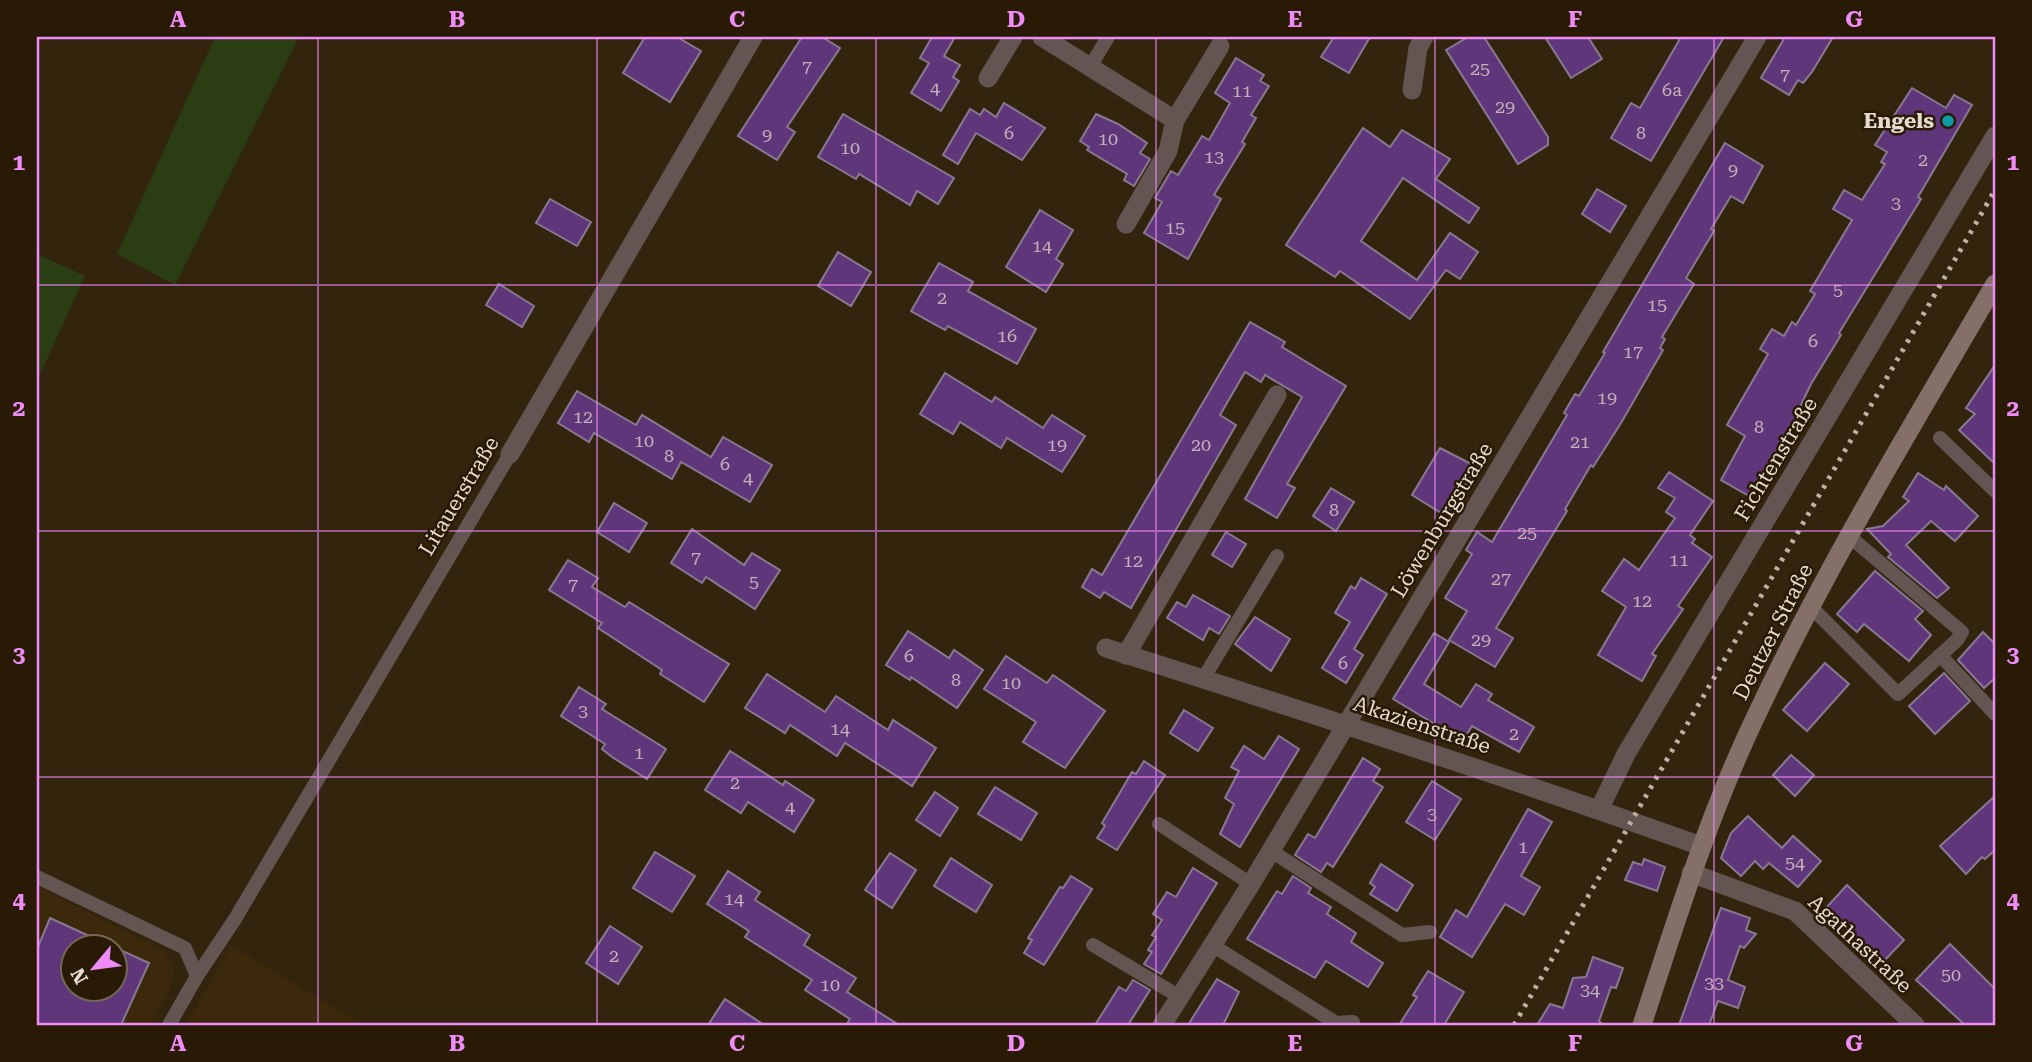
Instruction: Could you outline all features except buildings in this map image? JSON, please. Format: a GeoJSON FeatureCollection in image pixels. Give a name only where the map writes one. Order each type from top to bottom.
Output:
{"type":"FeatureCollection","features":[{"type":"Feature","properties":{"kind":"main road","name":"Deutzer Straße"},"geometry":{"type":"LineString","coordinates":[[1642,1025],[1691,873],[1755,718],[1810,606],[1995,284]]}},
{"type":"Feature","properties":{"kind":"street","name":"Litauerstraße"},"geometry":{"type":"LineString","coordinates":[[510,454],[754,37]]}},
{"type":"Feature","properties":{"kind":"street"},"geometry":{"type":"LineString","coordinates":[[988,78],[1013,37]]}},
{"type":"Feature","properties":{"kind":"street"},"geometry":{"type":"LineString","coordinates":[[1042,37],[1175,120]]}},
{"type":"Feature","properties":{"kind":"street"},"geometry":{"type":"LineString","coordinates":[[1412,90],[1418,48],[1424,37]]}},
{"type":"Feature","properties":{"kind":"street","name":"Löwenburgstraße"},"geometry":{"type":"LineString","coordinates":[[1162,1025],[1271,851],[1757,37]]}},
{"type":"Feature","properties":{"kind":"street"},"geometry":{"type":"LineString","coordinates":[[1126,224],[1168,151],[1175,120],[1220,46]]}},
{"type":"Feature","properties":{"kind":"street","name":"Fichtenstraße"},"geometry":{"type":"LineString","coordinates":[[1600,808],[1626,754],[1995,136]]}},
{"type":"Feature","properties":{"kind":"street"},"geometry":{"type":"LineString","coordinates":[[1126,655],[1277,395]]}},
{"type":"Feature","properties":{"kind":"street","name":"Akazienstraße"},"geometry":{"type":"LineString","coordinates":[[1106,648],[1600,808],[1701,846]]}},
{"type":"Feature","properties":{"kind":"street","name":"Agathastraße"},"geometry":{"type":"LineString","coordinates":[[1691,873],[1795,911],[1915,1025]]}},
{"type":"Feature","properties":{"kind":"lane"},"geometry":{"type":"LineString","coordinates":[[1090,67],[1108,37]]}},
{"type":"Feature","properties":{"kind":"lane"},"geometry":{"type":"LineString","coordinates":[[1940,438],[1995,491]]}},
{"type":"Feature","properties":{"kind":"lane","name":"Litauerstraße"},"geometry":{"type":"LineString","coordinates":[[169,1025],[197,976],[235,919],[510,454]]}},
{"type":"Feature","properties":{"kind":"lane"},"geometry":{"type":"LineString","coordinates":[[1810,606],[1898,694],[1962,632],[1849,536]]}},
{"type":"Feature","properties":{"kind":"lane"},"geometry":{"type":"LineString","coordinates":[[1203,679],[1277,556]]}},
{"type":"Feature","properties":{"kind":"lane"},"geometry":{"type":"LineString","coordinates":[[1940,655],[1995,714]]}},
{"type":"Feature","properties":{"kind":"lane"},"geometry":{"type":"LineString","coordinates":[[1159,824],[1251,884]]}},
{"type":"Feature","properties":{"kind":"lane"},"geometry":{"type":"LineString","coordinates":[[1271,851],[1402,935],[1430,932]]}},
{"type":"Feature","properties":{"kind":"lane"},"geometry":{"type":"LineString","coordinates":[[37,877],[186,948],[197,976]]}},
{"type":"Feature","properties":{"kind":"lane"},"geometry":{"type":"LineString","coordinates":[[1093,945],[1180,997]]}},
{"type":"Feature","properties":{"kind":"lane"},"geometry":{"type":"LineString","coordinates":[[1212,945],[1336,1023],[1353,1021]]}},
{"type":"Feature","properties":{"kind":"shaded area"},"geometry":{"type":"Polygon","coordinates":[[[37,886],[128,932],[60,932],[60,1002],[130,1002],[130,933],[163,950],[174,969],[169,991],[149,1025],[37,1025],[37,886]]]}},
{"type":"Feature","properties":{"kind":"shaded area"},"geometry":{"type":"Polygon","coordinates":[[[231,946],[364,1025],[186,1025],[231,946]]]}},
{"type":"Feature","properties":{"kind":"green space"},"geometry":{"type":"Polygon","coordinates":[[[215,37],[299,37],[175,285],[117,254],[215,37]]]}},
{"type":"Feature","properties":{"kind":"green space"},"geometry":{"type":"Polygon","coordinates":[[[37,254],[85,276],[37,381],[37,254]]]}},
{"type":"Feature","properties":{"kind":"railway"},"geometry":{"type":"LineString","coordinates":[[1514,1025],[1995,190]]}},
{"type":"Feature","properties":{"kind":"place","name":"Engels"},"geometry":{"type":"Point","coordinates":[1948,121]}}]}
